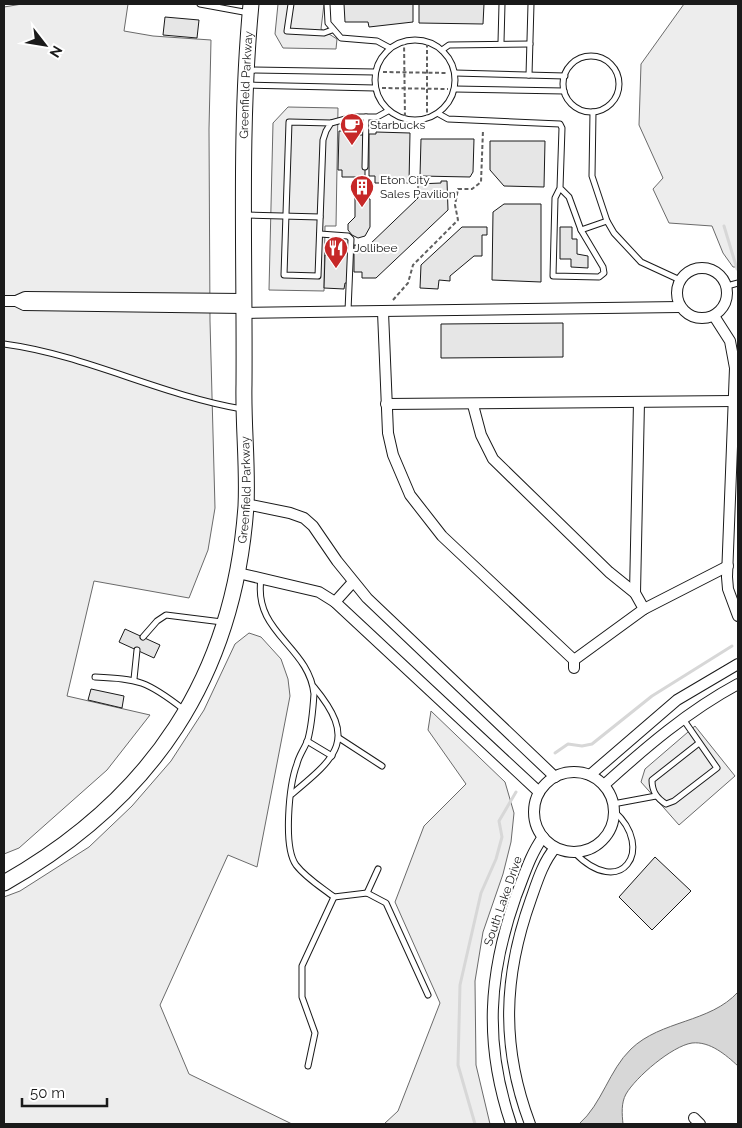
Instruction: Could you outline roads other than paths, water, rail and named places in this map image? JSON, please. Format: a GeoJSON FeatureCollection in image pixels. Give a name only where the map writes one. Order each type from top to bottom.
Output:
{"type":"FeatureCollection","features":[{"type":"Feature","properties":{"kind":"main road","name":"Greenfield Parkway"},"geometry":{"type":"LineString","coordinates":[[4,883],[33,866],[84,830],[121,795],[157,756],[186,712],[216,651],[225,622],[238,573],[246,504],[244,215],[246,70],[250,8]]}},
{"type":"Feature","properties":{"kind":"street"},"geometry":{"type":"LineString","coordinates":[[4,300],[16,301],[24,305],[244,307],[348,312],[680,307],[695,318],[705,319],[714,316],[725,303],[727,286],[722,277],[714,271],[705,268],[695,269],[686,273],[680,280],[677,289],[680,307]]}},
{"type":"Feature","properties":{"kind":"street"},"geometry":{"type":"LineString","coordinates":[[383,312],[386,404],[393,455],[400,476],[421,510],[442,536],[574,664],[644,609],[728,566]]}},
{"type":"Feature","properties":{"kind":"street"},"geometry":{"type":"LineString","coordinates":[[714,316],[730,341],[735,368],[734,478],[728,589],[738,616]]}},
{"type":"Feature","properties":{"kind":"street"},"geometry":{"type":"LineString","coordinates":[[386,404],[473,405],[734,401]]}},
{"type":"Feature","properties":{"kind":"street"},"geometry":{"type":"LineString","coordinates":[[635,593],[638,402]]}},
{"type":"Feature","properties":{"kind":"street"},"geometry":{"type":"LineString","coordinates":[[473,405],[481,435],[493,459],[595,558],[635,593],[644,609]]}},
{"type":"Feature","properties":{"kind":"street"},"geometry":{"type":"LineString","coordinates":[[246,504],[304,518],[313,526],[352,582],[555,776]]}},
{"type":"Feature","properties":{"kind":"street"},"geometry":{"type":"LineString","coordinates":[[238,573],[262,577],[319,592],[335,602],[539,792]]}},
{"type":"Feature","properties":{"kind":"street"},"geometry":{"type":"LineString","coordinates":[[335,602],[352,582]]}},
{"type":"Feature","properties":{"kind":"street"},"geometry":{"type":"LineString","coordinates":[[590,775],[677,700],[738,664]]}},
{"type":"Feature","properties":{"kind":"street"},"geometry":{"type":"LineString","coordinates":[[604,785],[682,718],[738,684]]}},
{"type":"Feature","properties":{"kind":"street"},"geometry":{"type":"LineString","coordinates":[[578,772],[590,775],[604,785],[614,807],[611,826],[603,840],[594,846],[574,852],[555,848],[543,837],[534,816],[539,792],[555,776],[578,772]]}},
{"type":"Feature","properties":{"kind":"street","name":"South Lake Drive"},"geometry":{"type":"LineString","coordinates":[[511,1124],[502,1098],[496,1064],[492,1030],[494,982],[508,920],[533,853],[543,837]]}},
{"type":"Feature","properties":{"kind":"street","name":"South Lake Drive"},"geometry":{"type":"LineString","coordinates":[[530,1124],[519,1093],[511,1048],[508,1004],[522,924],[546,862],[555,848]]}},
{"type":"Feature","properties":{"kind":"lane"},"geometry":{"type":"LineString","coordinates":[[200,4],[250,8]]}},
{"type":"Feature","properties":{"kind":"lane"},"geometry":{"type":"LineString","coordinates":[[291,4],[287,30],[324,33],[332,30]]}},
{"type":"Feature","properties":{"kind":"lane"},"geometry":{"type":"LineString","coordinates":[[327,4],[326,13],[332,30],[341,38],[377,41],[390,48]]}},
{"type":"Feature","properties":{"kind":"lane"},"geometry":{"type":"LineString","coordinates":[[501,42],[502,4]]}},
{"type":"Feature","properties":{"kind":"lane"},"geometry":{"type":"LineString","coordinates":[[529,75],[531,4]]}},
{"type":"Feature","properties":{"kind":"lane"},"geometry":{"type":"LineString","coordinates":[[404,41],[427,41],[442,50],[452,63],[455,73],[455,89],[450,102],[439,114],[427,120],[405,119],[388,111],[378,99],[375,88],[375,72],[380,60],[390,48],[404,41]]}},
{"type":"Feature","properties":{"kind":"lane"},"geometry":{"type":"LineString","coordinates":[[442,50],[449,44],[501,42],[530,44]]}},
{"type":"Feature","properties":{"kind":"lane"},"geometry":{"type":"LineString","coordinates":[[587,56],[604,59],[614,67],[619,84],[617,96],[610,105],[593,112],[582,110],[573,105],[564,91],[565,76],[576,61],[587,56]]}},
{"type":"Feature","properties":{"kind":"lane"},"geometry":{"type":"LineString","coordinates":[[246,70],[375,72]]}},
{"type":"Feature","properties":{"kind":"lane"},"geometry":{"type":"LineString","coordinates":[[455,73],[565,76]]}},
{"type":"Feature","properties":{"kind":"lane"},"geometry":{"type":"LineString","coordinates":[[246,85],[375,88]]}},
{"type":"Feature","properties":{"kind":"lane"},"geometry":{"type":"LineString","coordinates":[[455,89],[564,91]]}},
{"type":"Feature","properties":{"kind":"lane"},"geometry":{"type":"LineString","coordinates":[[332,123],[326,131],[323,140],[318,276],[284,275],[289,122],[332,123],[353,117],[377,117],[388,111]]}},
{"type":"Feature","properties":{"kind":"lane"},"geometry":{"type":"LineString","coordinates":[[593,112],[592,176],[607,220],[614,233],[641,262],[680,280]]}},
{"type":"Feature","properties":{"kind":"lane"},"geometry":{"type":"LineString","coordinates":[[439,114],[448,119],[560,124],[562,128],[560,188],[555,198],[553,276],[599,277],[604,273],[603,267],[581,230],[568,196],[560,188]]}},
{"type":"Feature","properties":{"kind":"lane"},"geometry":{"type":"LineString","coordinates":[[365,167],[366,117]]}},
{"type":"Feature","properties":{"kind":"lane"},"geometry":{"type":"LineString","coordinates":[[244,215],[320,217]]}},
{"type":"Feature","properties":{"kind":"lane"},"geometry":{"type":"LineString","coordinates":[[581,230],[607,220]]}},
{"type":"Feature","properties":{"kind":"lane"},"geometry":{"type":"LineString","coordinates":[[320,234],[348,236],[351,239],[348,312]]}},
{"type":"Feature","properties":{"kind":"lane"},"geometry":{"type":"LineString","coordinates":[[727,286],[738,284]]}},
{"type":"Feature","properties":{"kind":"lane"},"geometry":{"type":"LineString","coordinates":[[4,344],[55,354],[192,397],[244,409]]}},
{"type":"Feature","properties":{"kind":"lane"},"geometry":{"type":"LineString","coordinates":[[262,577],[260,597],[268,620],[295,651],[314,686],[338,722],[339,738],[332,756],[318,772],[292,794]]}},
{"type":"Feature","properties":{"kind":"lane"},"geometry":{"type":"LineString","coordinates":[[143,637],[166,614],[225,622]]}},
{"type":"Feature","properties":{"kind":"lane"},"geometry":{"type":"LineString","coordinates":[[134,679],[137,650]]}},
{"type":"Feature","properties":{"kind":"lane"},"geometry":{"type":"LineString","coordinates":[[94,677],[134,679],[158,689],[186,712]]}},
{"type":"Feature","properties":{"kind":"lane"},"geometry":{"type":"LineString","coordinates":[[314,686],[312,717],[307,741],[296,764],[287,839],[289,852],[295,864],[307,877],[334,897],[367,893],[386,903],[392,911],[428,995]]}},
{"type":"Feature","properties":{"kind":"lane"},"geometry":{"type":"LineString","coordinates":[[682,718],[717,768],[674,801],[666,804],[656,796],[652,789],[652,780],[699,743]]}},
{"type":"Feature","properties":{"kind":"lane"},"geometry":{"type":"LineString","coordinates":[[339,738],[382,766]]}},
{"type":"Feature","properties":{"kind":"lane"},"geometry":{"type":"LineString","coordinates":[[307,741],[332,756]]}},
{"type":"Feature","properties":{"kind":"lane"},"geometry":{"type":"LineString","coordinates":[[574,852],[584,863],[601,872],[612,873],[625,866],[632,853],[632,836],[629,826],[614,807],[656,796]]}},
{"type":"Feature","properties":{"kind":"lane"},"geometry":{"type":"LineString","coordinates":[[367,893],[378,869]]}},
{"type":"Feature","properties":{"kind":"lane"},"geometry":{"type":"LineString","coordinates":[[308,1066],[315,1033],[302,997],[302,966],[334,897]]}},
{"type":"Feature","properties":{"kind":"waterway"},"geometry":{"type":"LineString","coordinates":[[724,226],[737,269]]}},
{"type":"Feature","properties":{"kind":"waterway"},"geometry":{"type":"LineString","coordinates":[[555,753],[568,744],[582,746],[592,744],[652,696],[732,646]]}},
{"type":"Feature","properties":{"kind":"waterway"},"geometry":{"type":"LineString","coordinates":[[475,1124],[458,1065],[460,985],[481,893],[496,859],[502,837],[499,821],[516,792]]}},
{"type":"Feature","properties":{"kind":"place","name":"Starbucks"},"geometry":{"type":"Point","coordinates":[352,146]}},
{"type":"Feature","properties":{"kind":"place","name":"Eton City Sales Pavilion"},"geometry":{"type":"Point","coordinates":[362,208]}},
{"type":"Feature","properties":{"kind":"place","name":"Jollibee"},"geometry":{"type":"Point","coordinates":[336,269]}}]}
